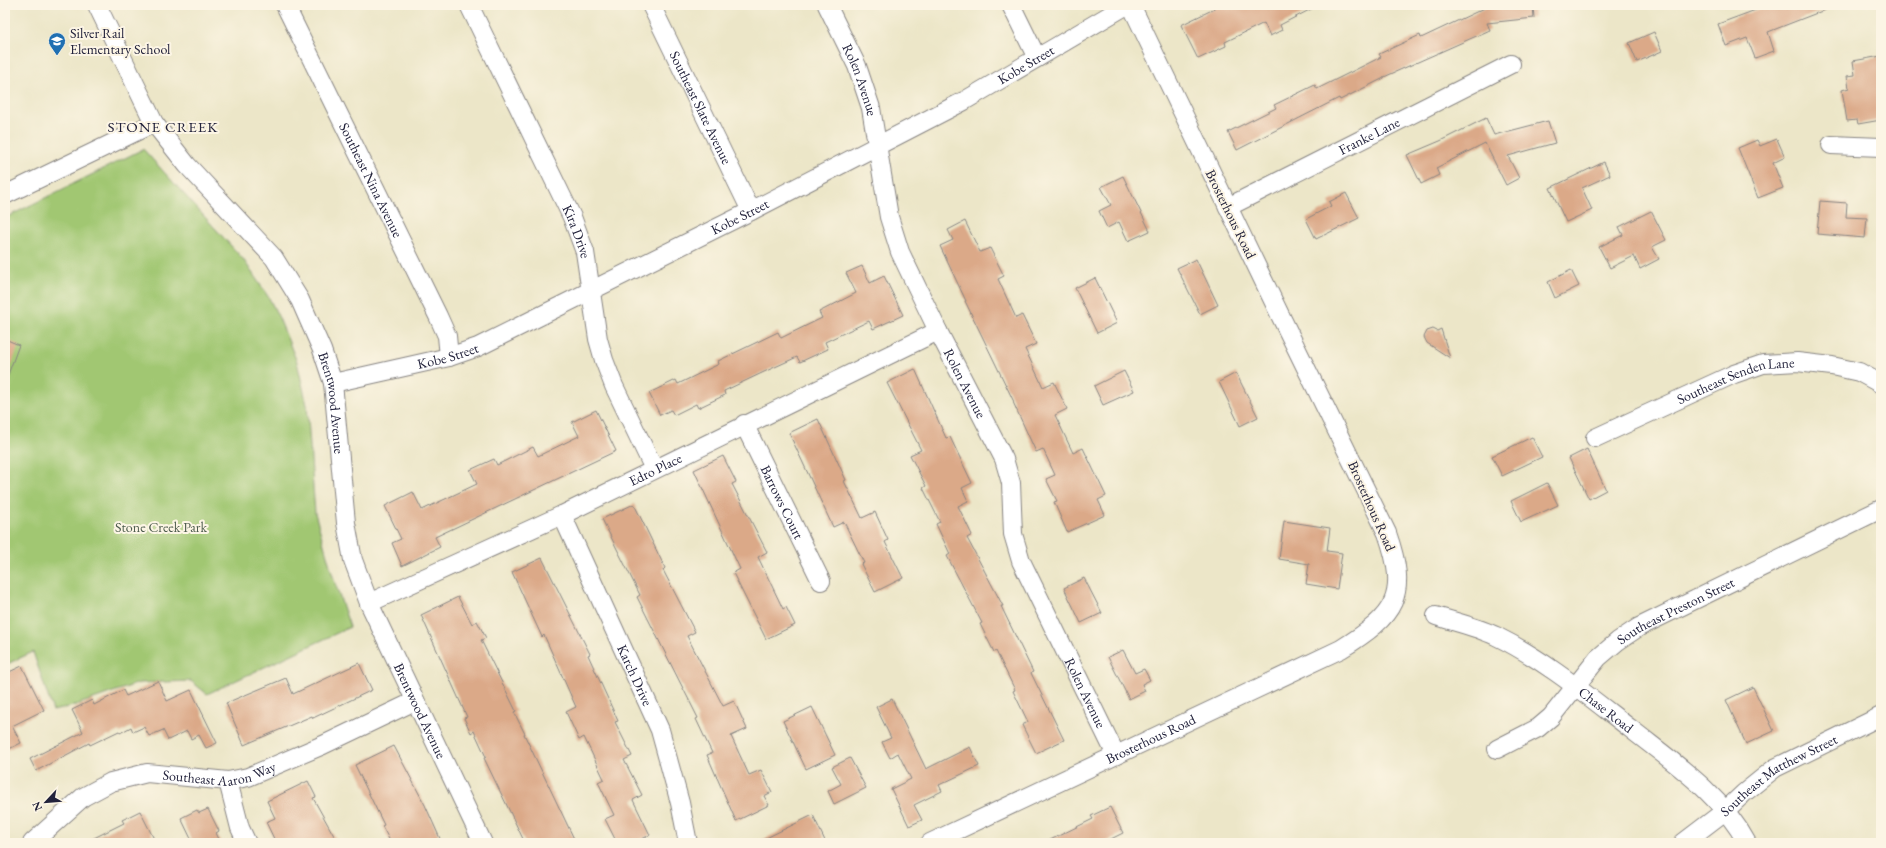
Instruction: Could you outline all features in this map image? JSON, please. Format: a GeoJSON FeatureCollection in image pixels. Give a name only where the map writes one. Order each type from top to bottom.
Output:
{"type":"FeatureCollection","features":[{"type":"Feature","properties":{"kind":"street","name":"Brentwood Avenue"},"geometry":{"type":"LineString","coordinates":[[97,5],[154,123],[187,165],[274,258],[300,300],[322,350],[333,383],[346,523],[354,560],[370,603],[483,843]]}},
{"type":"Feature","properties":{"kind":"street","name":"Southeast Nina Avenue"},"geometry":{"type":"LineString","coordinates":[[285,5],[441,322],[447,336],[449,357]]}},
{"type":"Feature","properties":{"kind":"street","name":"Kira Drive"},"geometry":{"type":"LineString","coordinates":[[469,5],[572,217],[585,252],[592,290],[598,339],[604,360],[614,386],[654,469]]}},
{"type":"Feature","properties":{"kind":"street","name":"Southeast Slate Avenue"},"geometry":{"type":"LineString","coordinates":[[651,5],[751,211]]}},
{"type":"Feature","properties":{"kind":"street","name":"Rolen Avenue"},"geometry":{"type":"LineString","coordinates":[[827,5],[857,66],[871,108],[889,217],[900,252],[938,331],[1004,459],[1011,484],[1013,534],[1020,560],[1116,755]]}},
{"type":"Feature","properties":{"kind":"street"},"geometry":{"type":"LineString","coordinates":[[1011,5],[1037,58]]}},
{"type":"Feature","properties":{"kind":"street","name":"Kobe Street"},"geometry":{"type":"LineString","coordinates":[[333,383],[449,357],[478,347],[751,211],[964,101],[1127,5]]}},
{"type":"Feature","properties":{"kind":"street","name":"Brosterhous Road"},"geometry":{"type":"LineString","coordinates":[[930,843],[955,838],[1116,755],[1341,649],[1364,635],[1382,620],[1395,600],[1398,578],[1394,555],[1387,533],[1131,5]]}},
{"type":"Feature","properties":{"kind":"street","name":"Franke Lane"},"geometry":{"type":"LineString","coordinates":[[1228,207],[1511,64]]}},
{"type":"Feature","properties":{"kind":"street"},"geometry":{"type":"LineString","coordinates":[[5,195],[154,123]]}},
{"type":"Feature","properties":{"kind":"street"},"geometry":{"type":"LineString","coordinates":[[1831,145],[1881,147]]}},
{"type":"Feature","properties":{"kind":"street","name":"Edro Place"},"geometry":{"type":"LineString","coordinates":[[370,603],[562,515],[744,424],[938,331]]}},
{"type":"Feature","properties":{"kind":"street","name":"Southeast Senden Lane"},"geometry":{"type":"LineString","coordinates":[[1595,438],[1734,374],[1763,364],[1798,362],[1832,366],[1859,372],[1881,384]]}},
{"type":"Feature","properties":{"kind":"street","name":"Barrows Court"},"geometry":{"type":"LineString","coordinates":[[744,424],[821,580]]}},
{"type":"Feature","properties":{"kind":"street","name":"Southeast Preston Street"},"geometry":{"type":"LineString","coordinates":[[1497,749],[1538,728],[1561,706],[1598,658],[1618,640],[1639,627],[1881,509]]}},
{"type":"Feature","properties":{"kind":"street","name":"Karch Drive"},"geometry":{"type":"LineString","coordinates":[[562,515],[660,730],[680,803],[688,843]]}},
{"type":"Feature","properties":{"kind":"street","name":"Chase Road"},"geometry":{"type":"LineString","coordinates":[[1436,616],[1495,636],[1543,663],[1576,687],[1702,784],[1741,831],[1747,843]]}},
{"type":"Feature","properties":{"kind":"street","name":"Southeast Aaron Way"},"geometry":{"type":"LineString","coordinates":[[32,843],[83,797],[111,782],[147,772],[228,781],[248,777],[323,745],[415,701]]}},
{"type":"Feature","properties":{"kind":"street","name":"Southeast Matthew Street"},"geometry":{"type":"LineString","coordinates":[[1683,843],[1725,811],[1744,793],[1775,768],[1881,716]]}},
{"type":"Feature","properties":{"kind":"street"},"geometry":{"type":"LineString","coordinates":[[228,781],[240,828],[247,843]]}},
{"type":"Feature","properties":{"kind":"green space","name":"Stone Creek Park"},"geometry":{"type":"Polygon","coordinates":[[[143,149],[243,259],[269,298],[279,318],[297,362],[307,405],[315,513],[334,580],[350,627],[207,694],[191,681],[139,683],[73,706],[53,711],[33,652],[5,665],[5,218],[143,149]]]}},
{"type":"Feature","properties":{"kind":"building"},"geometry":{"type":"Polygon","coordinates":[[[1212,5],[1319,5],[1280,25],[1282,30],[1270,36],[1264,23],[1225,42],[1226,46],[1198,59],[1181,25],[1214,9],[1212,5]]]}},
{"type":"Feature","properties":{"kind":"building"},"geometry":{"type":"Polygon","coordinates":[[[1491,5],[1533,5],[1534,18],[1487,23],[1490,30],[1384,77],[1340,100],[1339,98],[1237,150],[1228,132],[1276,108],[1274,105],[1315,85],[1317,89],[1381,57],[1379,54],[1420,35],[1421,38],[1491,5]]]}},
{"type":"Feature","properties":{"kind":"building"},"geometry":{"type":"Polygon","coordinates":[[[1769,5],[1835,6],[1768,32],[1774,51],[1755,58],[1747,38],[1726,46],[1718,24],[1769,5]]]}},
{"type":"Feature","properties":{"kind":"building"},"geometry":{"type":"Polygon","coordinates":[[[1654,32],[1662,51],[1637,62],[1629,43],[1654,32]]]}},
{"type":"Feature","properties":{"kind":"building"},"geometry":{"type":"Polygon","coordinates":[[[1881,56],[1881,120],[1858,124],[1857,120],[1847,121],[1842,90],[1849,88],[1847,76],[1855,75],[1853,61],[1881,56]]]}},
{"type":"Feature","properties":{"kind":"building"},"geometry":{"type":"Polygon","coordinates":[[[1486,118],[1494,135],[1548,121],[1555,143],[1508,156],[1519,178],[1506,185],[1485,143],[1436,168],[1439,175],[1421,184],[1407,155],[1440,141],[1486,118]]]}},
{"type":"Feature","properties":{"kind":"building"},"geometry":{"type":"Polygon","coordinates":[[[1777,139],[1785,157],[1773,163],[1783,188],[1758,198],[1738,148],[1757,140],[1760,146],[1777,139]]]}},
{"type":"Feature","properties":{"kind":"building"},"geometry":{"type":"Polygon","coordinates":[[[1604,162],[1610,175],[1582,188],[1592,210],[1566,222],[1550,188],[1604,162]]]}},
{"type":"Feature","properties":{"kind":"building"},"geometry":{"type":"Polygon","coordinates":[[[1123,176],[1150,231],[1128,241],[1119,222],[1107,228],[1099,211],[1111,205],[1101,187],[1123,176]]]}},
{"type":"Feature","properties":{"kind":"building"},"geometry":{"type":"Polygon","coordinates":[[[1346,193],[1359,218],[1316,239],[1306,219],[1331,206],[1329,202],[1346,193]]]}},
{"type":"Feature","properties":{"kind":"building"},"geometry":{"type":"Polygon","coordinates":[[[1820,201],[1847,203],[1846,217],[1867,218],[1865,238],[1817,234],[1820,201]]]}},
{"type":"Feature","properties":{"kind":"building"},"geometry":{"type":"Polygon","coordinates":[[[1651,211],[1666,240],[1652,247],[1659,259],[1640,269],[1634,256],[1610,268],[1599,247],[1623,235],[1619,227],[1651,211]]]}},
{"type":"Feature","properties":{"kind":"building"},"geometry":{"type":"Polygon","coordinates":[[[965,221],[980,252],[990,248],[1004,276],[998,279],[1016,318],[1022,315],[1036,344],[1025,349],[1043,387],[1054,382],[1067,409],[1055,415],[1073,453],[1083,448],[1106,496],[1098,500],[1105,515],[1067,532],[1054,502],[1057,501],[1046,479],[1055,475],[1043,449],[1036,452],[940,246],[953,240],[948,230],[965,221]]]}},
{"type":"Feature","properties":{"kind":"building"},"geometry":{"type":"Polygon","coordinates":[[[1196,259],[1218,305],[1200,314],[1177,268],[1196,259]]]}},
{"type":"Feature","properties":{"kind":"building"},"geometry":{"type":"Polygon","coordinates":[[[862,266],[870,283],[884,276],[903,315],[873,329],[869,321],[825,342],[828,349],[800,362],[797,357],[724,391],[725,395],[698,408],[696,404],[674,415],[671,410],[660,415],[649,393],[676,380],[678,384],[719,364],[718,361],[778,332],[781,338],[822,318],[819,312],[856,293],[846,273],[862,266]]]}},
{"type":"Feature","properties":{"kind":"building"},"geometry":{"type":"Polygon","coordinates":[[[1571,270],[1579,286],[1555,298],[1548,282],[1571,270]]]}},
{"type":"Feature","properties":{"kind":"building"},"geometry":{"type":"Polygon","coordinates":[[[1095,278],[1117,323],[1097,333],[1075,288],[1095,278]]]}},
{"type":"Feature","properties":{"kind":"building"},"geometry":{"type":"Polygon","coordinates":[[[1433,329],[1437,331],[1441,329],[1450,358],[1427,343],[1424,337],[1427,331],[1433,329]]]}},
{"type":"Feature","properties":{"kind":"building"},"geometry":{"type":"Polygon","coordinates":[[[5,339],[19,345],[6,380],[5,379],[5,339]]]}},
{"type":"Feature","properties":{"kind":"building"},"geometry":{"type":"Polygon","coordinates":[[[915,369],[946,438],[950,437],[972,483],[962,488],[968,501],[958,506],[972,535],[967,538],[1003,606],[1001,606],[1033,672],[1031,673],[1064,740],[1036,753],[1022,725],[1028,722],[1013,691],[1015,690],[996,651],[994,652],[980,624],[982,623],[947,556],[950,554],[936,524],[940,522],[923,488],[926,486],[910,455],[921,450],[887,383],[915,369]]]}},
{"type":"Feature","properties":{"kind":"building"},"geometry":{"type":"Polygon","coordinates":[[[1124,371],[1134,391],[1103,405],[1094,386],[1124,371]]]}},
{"type":"Feature","properties":{"kind":"building"},"geometry":{"type":"Polygon","coordinates":[[[1236,373],[1258,417],[1240,426],[1219,382],[1236,373]]]}},
{"type":"Feature","properties":{"kind":"building"},"geometry":{"type":"Polygon","coordinates":[[[596,410],[616,451],[435,537],[440,547],[402,566],[392,543],[401,539],[385,506],[413,492],[422,510],[477,484],[470,470],[494,459],[497,465],[533,447],[538,456],[579,436],[572,422],[596,410]]]}},
{"type":"Feature","properties":{"kind":"building"},"geometry":{"type":"Polygon","coordinates":[[[818,419],[846,480],[844,481],[862,518],[875,512],[888,540],[885,542],[903,578],[875,592],[861,564],[864,563],[844,522],[833,527],[789,433],[818,419]]]}},
{"type":"Feature","properties":{"kind":"building"},"geometry":{"type":"Polygon","coordinates":[[[1532,437],[1542,457],[1502,476],[1492,456],[1532,437]]]}},
{"type":"Feature","properties":{"kind":"building"},"geometry":{"type":"Polygon","coordinates":[[[1587,449],[1606,490],[1589,499],[1569,458],[1587,449]]]}},
{"type":"Feature","properties":{"kind":"building"},"geometry":{"type":"Polygon","coordinates":[[[723,456],[736,482],[732,484],[767,552],[758,557],[783,609],[786,607],[795,625],[766,639],[733,573],[740,569],[694,470],[723,456]]]}},
{"type":"Feature","properties":{"kind":"building"},"geometry":{"type":"Polygon","coordinates":[[[1547,483],[1558,505],[1521,522],[1511,501],[1547,483]]]}},
{"type":"Feature","properties":{"kind":"building"},"geometry":{"type":"Polygon","coordinates":[[[634,504],[665,568],[663,570],[695,632],[687,636],[723,706],[734,701],[747,729],[731,736],[749,775],[761,770],[772,792],[764,796],[769,805],[736,821],[707,755],[712,753],[696,719],[698,718],[637,597],[640,595],[602,519],[634,504]]]}},
{"type":"Feature","properties":{"kind":"building"},"geometry":{"type":"Polygon","coordinates":[[[1284,521],[1330,528],[1327,551],[1342,553],[1337,589],[1306,584],[1309,564],[1279,559],[1284,521]]]}},
{"type":"Feature","properties":{"kind":"building"},"geometry":{"type":"Polygon","coordinates":[[[542,558],[590,654],[588,655],[618,721],[615,722],[632,756],[624,760],[642,795],[633,800],[650,835],[634,843],[617,843],[605,819],[614,815],[598,782],[604,779],[584,737],[579,740],[566,712],[576,707],[544,635],[542,637],[512,572],[542,558]]]}},
{"type":"Feature","properties":{"kind":"building"},"geometry":{"type":"Polygon","coordinates":[[[1084,578],[1102,613],[1081,623],[1064,588],[1084,578]]]}},
{"type":"Feature","properties":{"kind":"building"},"geometry":{"type":"Polygon","coordinates":[[[458,597],[472,624],[477,621],[486,638],[481,640],[516,711],[514,712],[524,734],[576,843],[525,843],[484,758],[486,757],[474,731],[471,733],[464,718],[467,717],[421,615],[458,597]]]}},
{"type":"Feature","properties":{"kind":"building"},"geometry":{"type":"Polygon","coordinates":[[[1123,650],[1135,673],[1144,669],[1150,680],[1142,684],[1145,691],[1129,699],[1108,657],[1123,650]]]}},
{"type":"Feature","properties":{"kind":"building"},"geometry":{"type":"Polygon","coordinates":[[[359,663],[372,690],[313,718],[312,716],[244,745],[226,703],[286,678],[293,694],[359,663]]]}},
{"type":"Feature","properties":{"kind":"building"},"geometry":{"type":"Polygon","coordinates":[[[22,666],[44,710],[12,726],[21,743],[5,751],[5,674],[22,666]]]}},
{"type":"Feature","properties":{"kind":"building"},"geometry":{"type":"Polygon","coordinates":[[[158,681],[167,701],[191,690],[217,743],[206,748],[199,735],[191,739],[187,731],[168,740],[163,730],[149,736],[144,727],[133,732],[131,727],[90,745],[89,743],[36,771],[30,759],[83,732],[72,710],[92,700],[94,705],[123,690],[126,696],[158,681]]]}},
{"type":"Feature","properties":{"kind":"building"},"geometry":{"type":"Polygon","coordinates":[[[1753,687],[1774,731],[1746,744],[1726,700],[1753,687]]]}},
{"type":"Feature","properties":{"kind":"building"},"geometry":{"type":"Polygon","coordinates":[[[892,699],[926,769],[970,747],[979,766],[939,785],[942,791],[914,805],[922,820],[909,826],[891,789],[911,779],[898,753],[890,758],[882,742],[891,738],[876,707],[892,699]]]}},
{"type":"Feature","properties":{"kind":"building"},"geometry":{"type":"Polygon","coordinates":[[[812,707],[835,755],[806,769],[783,721],[812,707]]]}},
{"type":"Feature","properties":{"kind":"building"},"geometry":{"type":"Polygon","coordinates":[[[394,746],[425,805],[442,843],[391,843],[382,826],[384,825],[355,765],[394,746]]]}},
{"type":"Feature","properties":{"kind":"building"},"geometry":{"type":"Polygon","coordinates":[[[850,758],[866,788],[834,804],[828,791],[841,784],[832,767],[850,758]]]}},
{"type":"Feature","properties":{"kind":"building"},"geometry":{"type":"Polygon","coordinates":[[[308,781],[316,797],[313,798],[338,843],[276,843],[266,822],[275,818],[267,801],[308,781]]]}},
{"type":"Feature","properties":{"kind":"building"},"geometry":{"type":"Polygon","coordinates":[[[1110,807],[1123,833],[1103,843],[1044,843],[1093,819],[1091,816],[1110,807]]]}},
{"type":"Feature","properties":{"kind":"building"},"geometry":{"type":"Polygon","coordinates":[[[208,809],[219,831],[216,833],[221,843],[193,843],[181,818],[197,810],[199,813],[208,809]]]}},
{"type":"Feature","properties":{"kind":"building"},"geometry":{"type":"Polygon","coordinates":[[[140,811],[156,843],[84,843],[124,823],[122,820],[140,811]]]}},
{"type":"Feature","properties":{"kind":"building"},"geometry":{"type":"Polygon","coordinates":[[[813,815],[826,843],[756,843],[813,815]]]}},
{"type":"Feature","properties":{"kind":"place","name":"Silver Rail Elementary School"},"geometry":{"type":"Point","coordinates":[57,56]}},
{"type":"Feature","properties":{"kind":"district","name":"STONE CREEK"},"geometry":{"type":"Point","coordinates":[163,126]}}]}
